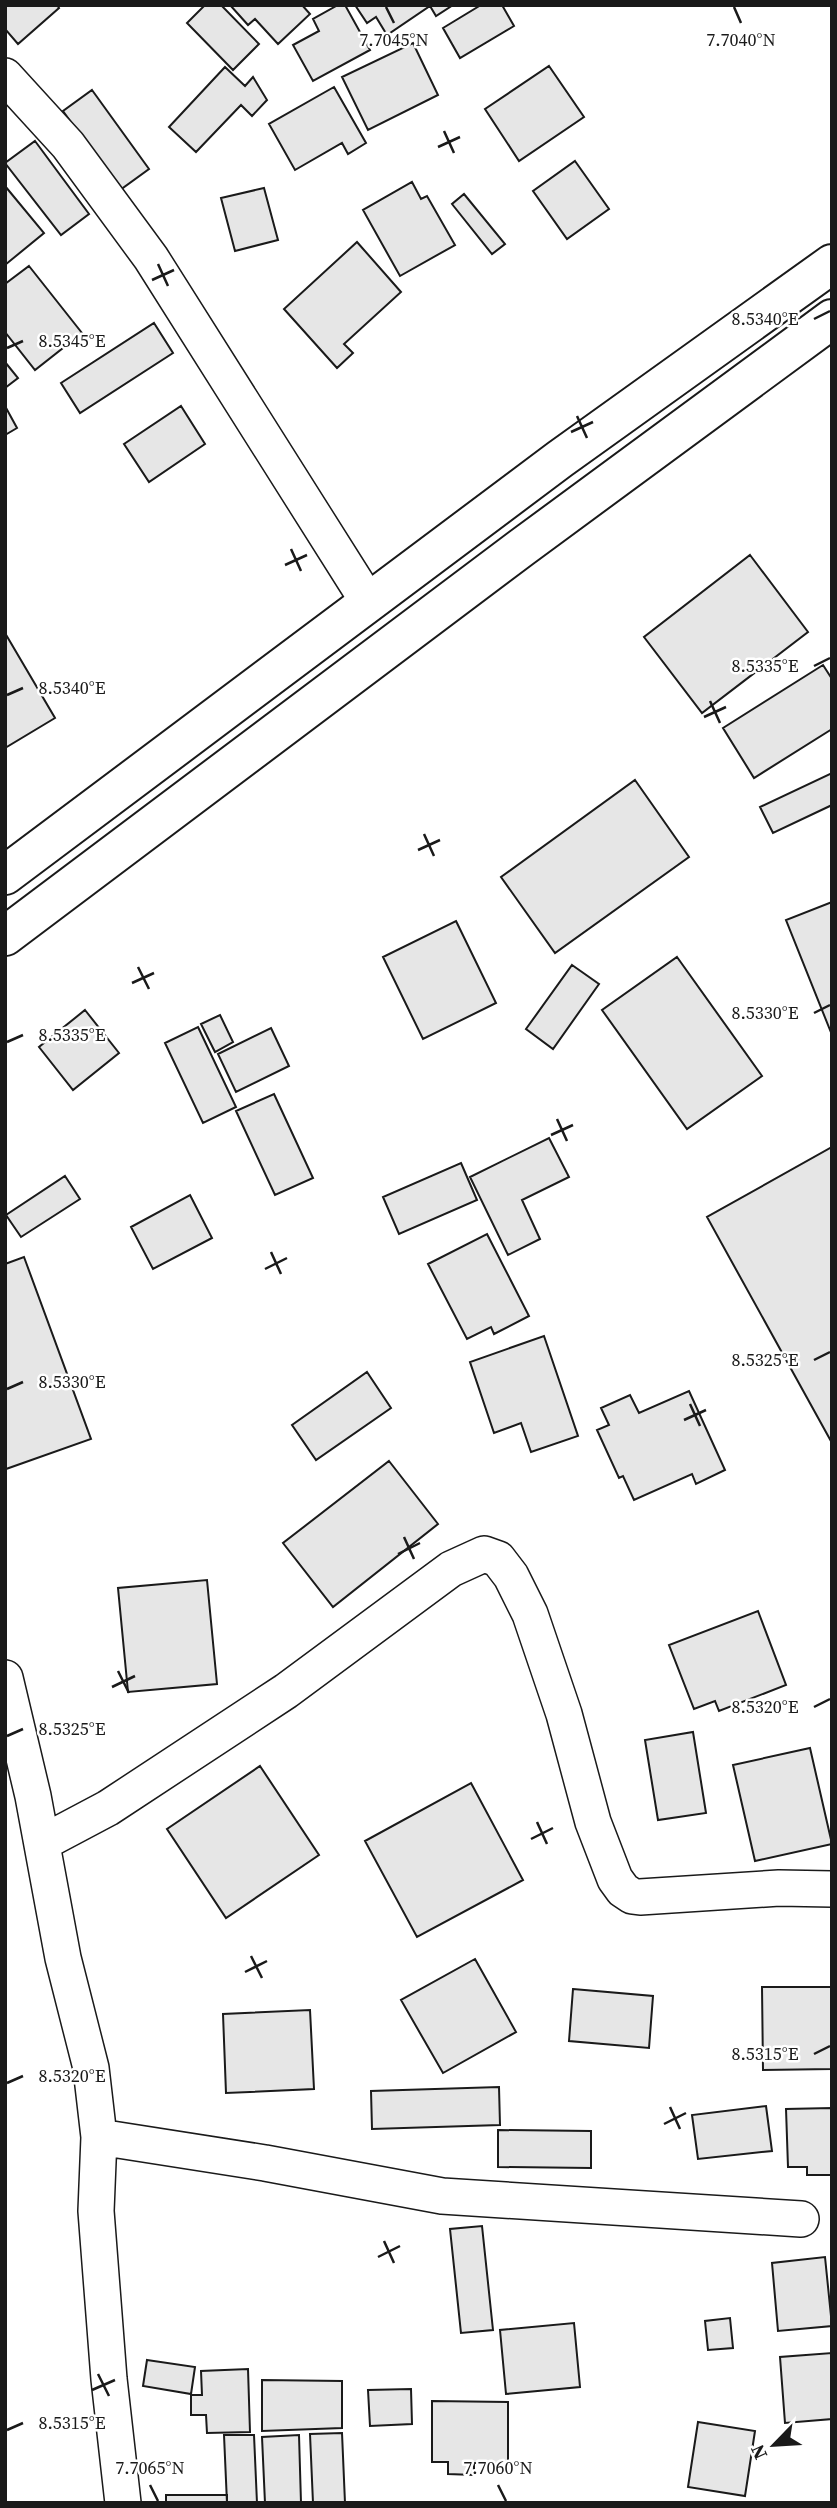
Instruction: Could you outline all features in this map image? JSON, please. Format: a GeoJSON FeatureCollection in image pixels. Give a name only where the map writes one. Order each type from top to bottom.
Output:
{"type":"FeatureCollection","features":[{"type":"Feature","properties":{"kind":"main road"},"geometry":{"type":"LineString","coordinates":[[5,875],[571,451],[832,264]]}},
{"type":"Feature","properties":{"kind":"main road"},"geometry":{"type":"LineString","coordinates":[[5,936],[510,556],[832,319]]}},
{"type":"Feature","properties":{"kind":"street"},"geometry":{"type":"LineString","coordinates":[[5,76],[68,145],[150,258],[369,603]]}},
{"type":"Feature","properties":{"kind":"street"},"geometry":{"type":"LineString","coordinates":[[42,1843],[108,1808],[286,1691],[451,1569],[484,1554],[498,1559],[511,1576],[530,1614],[564,1714],[593,1822],[615,1879],[622,1889],[632,1896],[640,1897],[779,1888],[832,1889]]}},
{"type":"Feature","properties":{"kind":"street"},"geometry":{"type":"LineString","coordinates":[[5,1678],[33,1796],[63,1958],[91,2068],[99,2137],[96,2211],[108,2379],[123,2503]]}},
{"type":"Feature","properties":{"kind":"street"},"geometry":{"type":"LineString","coordinates":[[99,2137],[265,2163],[442,2196],[801,2219]]}},
{"type":"Feature","properties":{"kind":"building"},"geometry":{"type":"Polygon","coordinates":[[[5,5],[57,5],[59,8],[18,44],[5,29],[5,5]]]}},
{"type":"Feature","properties":{"kind":"building"},"geometry":{"type":"Polygon","coordinates":[[[205,5],[221,5],[259,44],[233,70],[187,23],[205,5]]]}},
{"type":"Feature","properties":{"kind":"building"},"geometry":{"type":"Polygon","coordinates":[[[230,5],[302,5],[310,14],[278,44],[255,19],[248,25],[230,5]]]}},
{"type":"Feature","properties":{"kind":"building"},"geometry":{"type":"Polygon","coordinates":[[[338,5],[345,5],[370,50],[313,81],[293,45],[319,31],[313,19],[338,5]]]}},
{"type":"Feature","properties":{"kind":"building"},"geometry":{"type":"Polygon","coordinates":[[[355,5],[453,5],[436,16],[430,6],[387,35],[376,17],[367,23],[355,5]]]}},
{"type":"Feature","properties":{"kind":"building"},"geometry":{"type":"Polygon","coordinates":[[[481,5],[502,5],[514,26],[460,58],[443,28],[481,5]]]}},
{"type":"Feature","properties":{"kind":"building"},"geometry":{"type":"Polygon","coordinates":[[[413,43],[438,95],[368,130],[342,77],[413,43]]]}},
{"type":"Feature","properties":{"kind":"building"},"geometry":{"type":"Polygon","coordinates":[[[549,66],[584,117],[519,161],[485,109],[549,66]]]}},
{"type":"Feature","properties":{"kind":"building"},"geometry":{"type":"Polygon","coordinates":[[[225,67],[245,86],[253,77],[267,100],[252,116],[241,105],[196,152],[169,127],[225,67]]]}},
{"type":"Feature","properties":{"kind":"building"},"geometry":{"type":"Polygon","coordinates":[[[334,87],[366,143],[348,154],[342,143],[295,170],[269,124],[334,87]]]}},
{"type":"Feature","properties":{"kind":"building"},"geometry":{"type":"Polygon","coordinates":[[[92,90],[149,169],[120,190],[63,111],[92,90]]]}},
{"type":"Feature","properties":{"kind":"building"},"geometry":{"type":"Polygon","coordinates":[[[35,141],[89,214],[61,235],[5,163],[35,141]]]}},
{"type":"Feature","properties":{"kind":"building"},"geometry":{"type":"Polygon","coordinates":[[[575,161],[609,209],[567,239],[533,191],[575,161]]]}},
{"type":"Feature","properties":{"kind":"building"},"geometry":{"type":"Polygon","coordinates":[[[412,182],[421,199],[427,196],[455,245],[400,276],[363,210],[412,182]]]}},
{"type":"Feature","properties":{"kind":"building"},"geometry":{"type":"Polygon","coordinates":[[[5,186],[44,233],[5,265],[5,186]]]}},
{"type":"Feature","properties":{"kind":"building"},"geometry":{"type":"Polygon","coordinates":[[[264,188],[278,240],[235,251],[221,198],[264,188]]]}},
{"type":"Feature","properties":{"kind":"building"},"geometry":{"type":"Polygon","coordinates":[[[464,194],[505,244],[492,254],[452,204],[464,194]]]}},
{"type":"Feature","properties":{"kind":"building"},"geometry":{"type":"Polygon","coordinates":[[[357,242],[401,292],[344,344],[353,353],[337,368],[284,309],[357,242]]]}},
{"type":"Feature","properties":{"kind":"building"},"geometry":{"type":"Polygon","coordinates":[[[29,266],[82,333],[35,370],[5,332],[5,284],[29,266]]]}},
{"type":"Feature","properties":{"kind":"building"},"geometry":{"type":"Polygon","coordinates":[[[154,323],[173,353],[80,413],[61,383],[154,323]]]}},
{"type":"Feature","properties":{"kind":"building"},"geometry":{"type":"Polygon","coordinates":[[[5,362],[18,378],[5,388],[5,362]]]}},
{"type":"Feature","properties":{"kind":"building"},"geometry":{"type":"Polygon","coordinates":[[[5,406],[17,428],[5,435],[5,406]]]}},
{"type":"Feature","properties":{"kind":"building"},"geometry":{"type":"Polygon","coordinates":[[[181,406],[205,444],[149,482],[124,444],[181,406]]]}},
{"type":"Feature","properties":{"kind":"building"},"geometry":{"type":"Polygon","coordinates":[[[750,555],[808,632],[702,713],[644,637],[750,555]]]}},
{"type":"Feature","properties":{"kind":"building"},"geometry":{"type":"Polygon","coordinates":[[[5,633],[55,718],[5,748],[5,633]]]}},
{"type":"Feature","properties":{"kind":"building"},"geometry":{"type":"Polygon","coordinates":[[[823,665],[832,679],[832,729],[754,778],[723,728],[823,665]]]}},
{"type":"Feature","properties":{"kind":"building"},"geometry":{"type":"Polygon","coordinates":[[[832,773],[832,805],[773,833],[760,807],[832,773]]]}},
{"type":"Feature","properties":{"kind":"building"},"geometry":{"type":"Polygon","coordinates":[[[635,780],[689,857],[555,953],[501,877],[635,780]]]}},
{"type":"Feature","properties":{"kind":"building"},"geometry":{"type":"Polygon","coordinates":[[[832,902],[832,1035],[786,920],[832,902]]]}},
{"type":"Feature","properties":{"kind":"building"},"geometry":{"type":"Polygon","coordinates":[[[456,921],[496,1003],[423,1039],[383,957],[456,921]]]}},
{"type":"Feature","properties":{"kind":"building"},"geometry":{"type":"Polygon","coordinates":[[[677,957],[762,1076],[687,1129],[602,1010],[677,957]]]}},
{"type":"Feature","properties":{"kind":"building"},"geometry":{"type":"Polygon","coordinates":[[[572,965],[599,984],[553,1049],[526,1029],[572,965]]]}},
{"type":"Feature","properties":{"kind":"building"},"geometry":{"type":"Polygon","coordinates":[[[85,1010],[119,1053],[73,1090],[39,1047],[85,1010]]]}},
{"type":"Feature","properties":{"kind":"building"},"geometry":{"type":"Polygon","coordinates":[[[220,1015],[233,1042],[215,1052],[201,1024],[220,1015]]]}},
{"type":"Feature","properties":{"kind":"building"},"geometry":{"type":"Polygon","coordinates":[[[198,1027],[236,1107],[203,1123],[165,1043],[198,1027]]]}},
{"type":"Feature","properties":{"kind":"building"},"geometry":{"type":"Polygon","coordinates":[[[271,1028],[289,1066],[236,1092],[218,1054],[271,1028]]]}},
{"type":"Feature","properties":{"kind":"building"},"geometry":{"type":"Polygon","coordinates":[[[274,1094],[313,1178],[275,1195],[236,1111],[274,1094]]]}},
{"type":"Feature","properties":{"kind":"building"},"geometry":{"type":"Polygon","coordinates":[[[549,1138],[569,1177],[522,1200],[540,1239],[508,1255],[470,1177],[549,1138]]]}},
{"type":"Feature","properties":{"kind":"building"},"geometry":{"type":"Polygon","coordinates":[[[832,1147],[832,1443],[707,1217],[832,1147]]]}},
{"type":"Feature","properties":{"kind":"building"},"geometry":{"type":"Polygon","coordinates":[[[461,1163],[477,1200],[399,1234],[383,1197],[461,1163]]]}},
{"type":"Feature","properties":{"kind":"building"},"geometry":{"type":"Polygon","coordinates":[[[65,1176],[80,1199],[21,1237],[6,1215],[65,1176]]]}},
{"type":"Feature","properties":{"kind":"building"},"geometry":{"type":"Polygon","coordinates":[[[190,1195],[212,1238],[153,1269],[131,1227],[190,1195]]]}},
{"type":"Feature","properties":{"kind":"building"},"geometry":{"type":"Polygon","coordinates":[[[487,1234],[529,1316],[494,1334],[491,1327],[467,1339],[428,1264],[487,1234]]]}},
{"type":"Feature","properties":{"kind":"building"},"geometry":{"type":"Polygon","coordinates":[[[24,1257],[91,1439],[6,1469],[5,1264],[24,1257]]]}},
{"type":"Feature","properties":{"kind":"building"},"geometry":{"type":"Polygon","coordinates":[[[544,1336],[578,1436],[531,1452],[521,1423],[494,1433],[470,1362],[544,1336]]]}},
{"type":"Feature","properties":{"kind":"building"},"geometry":{"type":"Polygon","coordinates":[[[367,1372],[391,1408],[316,1460],[292,1425],[367,1372]]]}},
{"type":"Feature","properties":{"kind":"building"},"geometry":{"type":"Polygon","coordinates":[[[689,1391],[725,1470],[696,1484],[692,1474],[634,1500],[623,1476],[619,1478],[597,1430],[609,1425],[601,1408],[630,1395],[639,1413],[689,1391]]]}},
{"type":"Feature","properties":{"kind":"building"},"geometry":{"type":"Polygon","coordinates":[[[389,1461],[438,1524],[333,1607],[283,1543],[389,1461]]]}},
{"type":"Feature","properties":{"kind":"building"},"geometry":{"type":"Polygon","coordinates":[[[207,1580],[217,1684],[128,1692],[118,1588],[207,1580]]]}},
{"type":"Feature","properties":{"kind":"building"},"geometry":{"type":"Polygon","coordinates":[[[758,1611],[786,1685],[719,1711],[715,1701],[694,1709],[669,1645],[758,1611]]]}},
{"type":"Feature","properties":{"kind":"building"},"geometry":{"type":"Polygon","coordinates":[[[693,1732],[706,1813],[658,1820],[645,1740],[693,1732]]]}},
{"type":"Feature","properties":{"kind":"building"},"geometry":{"type":"Polygon","coordinates":[[[810,1748],[832,1844],[755,1861],[733,1765],[810,1748]]]}},
{"type":"Feature","properties":{"kind":"building"},"geometry":{"type":"Polygon","coordinates":[[[260,1766],[319,1855],[226,1918],[167,1829],[260,1766]]]}},
{"type":"Feature","properties":{"kind":"building"},"geometry":{"type":"Polygon","coordinates":[[[471,1783],[523,1880],[417,1937],[365,1841],[471,1783]]]}},
{"type":"Feature","properties":{"kind":"building"},"geometry":{"type":"Polygon","coordinates":[[[475,1959],[516,2032],[443,2073],[401,2000],[475,1959]]]}},
{"type":"Feature","properties":{"kind":"building"},"geometry":{"type":"Polygon","coordinates":[[[762,1987],[832,1987],[832,2069],[763,2070],[762,1987]]]}},
{"type":"Feature","properties":{"kind":"building"},"geometry":{"type":"Polygon","coordinates":[[[573,1989],[653,1996],[649,2048],[569,2041],[573,1989]]]}},
{"type":"Feature","properties":{"kind":"building"},"geometry":{"type":"Polygon","coordinates":[[[310,2010],[314,2089],[226,2093],[223,2014],[310,2010]]]}},
{"type":"Feature","properties":{"kind":"building"},"geometry":{"type":"Polygon","coordinates":[[[499,2087],[500,2125],[372,2129],[371,2091],[499,2087]]]}},
{"type":"Feature","properties":{"kind":"building"},"geometry":{"type":"Polygon","coordinates":[[[766,2106],[772,2151],[698,2159],[692,2115],[766,2106]]]}},
{"type":"Feature","properties":{"kind":"building"},"geometry":{"type":"Polygon","coordinates":[[[832,2108],[832,2175],[807,2175],[807,2167],[788,2167],[786,2109],[832,2108]]]}},
{"type":"Feature","properties":{"kind":"building"},"geometry":{"type":"Polygon","coordinates":[[[498,2130],[591,2131],[591,2168],[498,2167],[498,2130]]]}},
{"type":"Feature","properties":{"kind":"building"},"geometry":{"type":"Polygon","coordinates":[[[482,2226],[493,2330],[461,2333],[450,2229],[482,2226]]]}},
{"type":"Feature","properties":{"kind":"building"},"geometry":{"type":"Polygon","coordinates":[[[825,2257],[832,2326],[778,2331],[772,2263],[825,2257]]]}},
{"type":"Feature","properties":{"kind":"building"},"geometry":{"type":"Polygon","coordinates":[[[730,2318],[733,2348],[708,2350],[705,2321],[730,2318]]]}},
{"type":"Feature","properties":{"kind":"building"},"geometry":{"type":"Polygon","coordinates":[[[574,2323],[580,2387],[506,2394],[500,2330],[574,2323]]]}},
{"type":"Feature","properties":{"kind":"building"},"geometry":{"type":"Polygon","coordinates":[[[832,2353],[832,2419],[785,2423],[780,2357],[832,2353]]]}},
{"type":"Feature","properties":{"kind":"building"},"geometry":{"type":"Polygon","coordinates":[[[147,2360],[195,2367],[191,2394],[143,2386],[147,2360]]]}},
{"type":"Feature","properties":{"kind":"building"},"geometry":{"type":"Polygon","coordinates":[[[248,2369],[250,2432],[207,2433],[206,2415],[191,2415],[191,2395],[202,2395],[201,2371],[248,2369]]]}},
{"type":"Feature","properties":{"kind":"building"},"geometry":{"type":"Polygon","coordinates":[[[262,2380],[342,2381],[342,2428],[262,2431],[262,2380]]]}},
{"type":"Feature","properties":{"kind":"building"},"geometry":{"type":"Polygon","coordinates":[[[411,2389],[412,2424],[370,2426],[368,2390],[411,2389]]]}},
{"type":"Feature","properties":{"kind":"building"},"geometry":{"type":"Polygon","coordinates":[[[432,2401],[508,2402],[508,2463],[474,2463],[474,2475],[448,2474],[448,2462],[432,2462],[432,2401]]]}},
{"type":"Feature","properties":{"kind":"building"},"geometry":{"type":"Polygon","coordinates":[[[698,2422],[755,2431],[745,2496],[688,2487],[698,2422]]]}},
{"type":"Feature","properties":{"kind":"building"},"geometry":{"type":"Polygon","coordinates":[[[342,2433],[345,2503],[313,2503],[310,2434],[342,2433]]]}},
{"type":"Feature","properties":{"kind":"building"},"geometry":{"type":"Polygon","coordinates":[[[224,2435],[254,2435],[257,2503],[227,2503],[224,2435]]]}},
{"type":"Feature","properties":{"kind":"building"},"geometry":{"type":"Polygon","coordinates":[[[299,2435],[301,2503],[265,2503],[262,2437],[299,2435]]]}},
{"type":"Feature","properties":{"kind":"building"},"geometry":{"type":"Polygon","coordinates":[[[166,2495],[227,2495],[227,2503],[166,2503],[166,2495]]]}}]}
